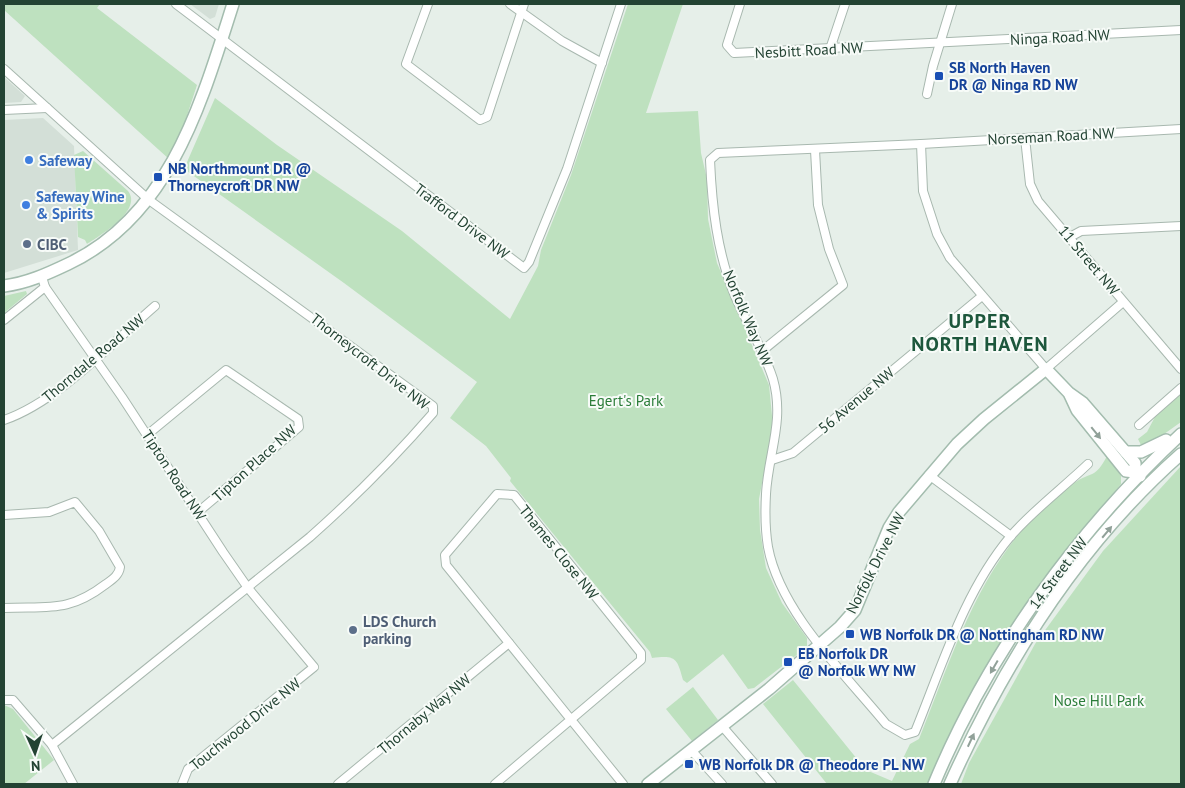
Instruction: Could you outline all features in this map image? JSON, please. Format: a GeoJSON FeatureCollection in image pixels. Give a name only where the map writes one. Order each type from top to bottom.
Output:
{"type":"FeatureCollection","features":[{"type":"Feature","properties":{"kind":"street","name":"Trafford Drive NW"},"geometry":{"type":"LineString","coordinates":[[176,4],[524,268],[529,262],[567,169],[621,4]]}},
{"type":"Feature","properties":{"kind":"street"},"geometry":{"type":"LineString","coordinates":[[4,320],[44,282],[108,242],[149,200],[179,152],[222,39],[233,4]]}},
{"type":"Feature","properties":{"kind":"street"},"geometry":{"type":"LineString","coordinates":[[428,4],[406,64],[480,120],[486,117],[523,8]]}},
{"type":"Feature","properties":{"kind":"street"},"geometry":{"type":"LineString","coordinates":[[510,4],[523,8],[562,41],[602,63]]}},
{"type":"Feature","properties":{"kind":"street","name":"Nesbitt Road NW"},"geometry":{"type":"LineString","coordinates":[[740,4],[727,45],[734,53],[939,44]]}},
{"type":"Feature","properties":{"kind":"street"},"geometry":{"type":"LineString","coordinates":[[830,50],[845,4]]}},
{"type":"Feature","properties":{"kind":"street"},"geometry":{"type":"LineString","coordinates":[[927,94],[939,44],[952,4]]}},
{"type":"Feature","properties":{"kind":"street","name":"Ninga Road NW"},"geometry":{"type":"LineString","coordinates":[[939,44],[1181,30]]}},
{"type":"Feature","properties":{"kind":"street","name":"Thorneycroft Drive NW"},"geometry":{"type":"LineString","coordinates":[[4,69],[149,200],[433,406],[433,413],[348,504],[248,588],[52,745]]}},
{"type":"Feature","properties":{"kind":"street"},"geometry":{"type":"LineString","coordinates":[[4,110],[47,108]]}},
{"type":"Feature","properties":{"kind":"street","name":"Norseman Road NW"},"geometry":{"type":"LineString","coordinates":[[922,144],[1181,129]]}},
{"type":"Feature","properties":{"kind":"street","name":"11 Street NW"},"geometry":{"type":"LineString","coordinates":[[1026,138],[1030,184],[1038,201],[1181,369]]}},
{"type":"Feature","properties":{"kind":"street"},"geometry":{"type":"LineString","coordinates":[[922,144],[923,191],[931,220],[950,258],[1046,369],[1069,393],[1083,403],[1126,452],[1135,463],[1137,473],[1148,484]]}},
{"type":"Feature","properties":{"kind":"street","name":"Norfolk Way NW"},"geometry":{"type":"LineString","coordinates":[[922,144],[718,153],[710,160],[712,195],[721,251],[735,296],[762,350],[773,379],[777,403],[777,432],[767,485],[765,523],[768,548],[784,592],[795,612],[886,724],[905,735],[915,732],[968,603],[987,568],[1011,536]]}},
{"type":"Feature","properties":{"kind":"street"},"geometry":{"type":"LineString","coordinates":[[762,350],[843,285],[829,249],[818,205],[815,150]]}},
{"type":"Feature","properties":{"kind":"street"},"geometry":{"type":"LineString","coordinates":[[1070,238],[1081,231],[1181,226]]}},
{"type":"Feature","properties":{"kind":"street"},"geometry":{"type":"LineString","coordinates":[[4,286],[44,282]]}},
{"type":"Feature","properties":{"kind":"street","name":"Tipton Road NW"},"geometry":{"type":"LineString","coordinates":[[44,282],[248,588],[314,667]]}},
{"type":"Feature","properties":{"kind":"street","name":"56 Avenue NW"},"geometry":{"type":"LineString","coordinates":[[772,460],[793,453],[982,296]]}},
{"type":"Feature","properties":{"kind":"street"},"geometry":{"type":"LineString","coordinates":[[1046,369],[1124,302]]}},
{"type":"Feature","properties":{"kind":"street","name":"Thorndale Road NW"},"geometry":{"type":"LineString","coordinates":[[4,420],[22,413],[54,394],[155,306]]}},
{"type":"Feature","properties":{"kind":"street","name":"Norfolk Drive NW"},"geometry":{"type":"LineString","coordinates":[[648,784],[821,645],[855,610],[889,528],[899,512],[930,475],[984,419],[1046,369]]}},
{"type":"Feature","properties":{"kind":"street","name":"Tipton Place NW"},"geometry":{"type":"LineString","coordinates":[[147,435],[226,370],[298,420],[299,427],[198,512]]}},
{"type":"Feature","properties":{"kind":"street"},"geometry":{"type":"LineString","coordinates":[[1139,425],[1181,388]]}},
{"type":"Feature","properties":{"kind":"street"},"geometry":{"type":"LineString","coordinates":[[1069,393],[1077,410],[1126,471],[1137,473]]}},
{"type":"Feature","properties":{"kind":"street"},"geometry":{"type":"LineString","coordinates":[[1126,452],[1141,452],[1154,448],[1181,428]]}},
{"type":"Feature","properties":{"kind":"street","name":"14 Street NW"},"geometry":{"type":"LineString","coordinates":[[934,784],[966,717],[1015,631],[1063,563],[1137,473],[1181,434]]}},
{"type":"Feature","properties":{"kind":"street","name":"14 Street NW"},"geometry":{"type":"LineString","coordinates":[[950,784],[978,725],[1035,629],[1076,568],[1148,484],[1181,454]]}},
{"type":"Feature","properties":{"kind":"street"},"geometry":{"type":"LineString","coordinates":[[930,475],[1011,536],[1088,464]]}},
{"type":"Feature","properties":{"kind":"street","name":"Thames Close NW"},"geometry":{"type":"LineString","coordinates":[[572,720],[641,660],[641,653],[514,495],[498,494],[445,555],[446,565],[623,784]]}},
{"type":"Feature","properties":{"kind":"street"},"geometry":{"type":"LineString","coordinates":[[4,515],[49,512],[75,502],[99,531],[120,567],[116,577],[87,598],[75,604],[4,608]]}},
{"type":"Feature","properties":{"kind":"street","name":"Thornaby Way NW"},"geometry":{"type":"LineString","coordinates":[[338,784],[509,643]]}},
{"type":"Feature","properties":{"kind":"street","name":"Touchwood Drive NW"},"geometry":{"type":"LineString","coordinates":[[182,784],[188,769],[314,667]]}},
{"type":"Feature","properties":{"kind":"street"},"geometry":{"type":"LineString","coordinates":[[4,700],[13,700],[52,745],[73,784]]}},
{"type":"Feature","properties":{"kind":"street"},"geometry":{"type":"LineString","coordinates":[[495,784],[572,720]]}},
{"type":"Feature","properties":{"kind":"street"},"geometry":{"type":"LineString","coordinates":[[722,726],[772,784]]}},
{"type":"Feature","properties":{"kind":"street"},"geometry":{"type":"LineString","coordinates":[[691,750],[722,784]]}},
{"type":"Feature","properties":{"kind":"shaded area"},"geometry":{"type":"Polygon","coordinates":[[[190,4],[219,4],[215,17],[210,19],[190,4]]]}},
{"type":"Feature","properties":{"kind":"shaded area"},"geometry":{"type":"Polygon","coordinates":[[[4,77],[25,96],[21,102],[4,103],[4,77]]]}},
{"type":"Feature","properties":{"kind":"shaded area"},"geometry":{"type":"Polygon","coordinates":[[[43,118],[74,146],[78,250],[4,273],[4,120],[43,118]]]}},
{"type":"Feature","properties":{"kind":"green space"},"geometry":{"type":"Polygon","coordinates":[[[4,4],[100,4],[97,8],[197,85],[180,137],[169,159],[4,10],[4,4]]]}},
{"type":"Feature","properties":{"kind":"green space","name":"Egert's Park"},"geometry":{"type":"Polygon","coordinates":[[[628,4],[683,4],[646,113],[698,111],[701,153],[707,179],[708,219],[717,263],[769,385],[773,426],[759,499],[760,530],[766,568],[782,603],[807,638],[807,647],[754,688],[748,689],[723,654],[687,683],[683,680],[679,667],[674,660],[666,657],[652,658],[650,652],[510,481],[511,478],[486,446],[450,418],[477,382],[344,283],[184,169],[215,98],[277,145],[402,231],[510,319],[538,266],[541,250],[571,175],[628,4]]]}},
{"type":"Feature","properties":{"kind":"green space"},"geometry":{"type":"Polygon","coordinates":[[[83,151],[128,191],[131,198],[130,206],[125,214],[110,228],[87,244],[85,240],[78,237],[74,155],[83,151]]]}},
{"type":"Feature","properties":{"kind":"green space"},"geometry":{"type":"Polygon","coordinates":[[[26,291],[27,294],[4,313],[4,296],[26,291]]]}},
{"type":"Feature","properties":{"kind":"green space"},"geometry":{"type":"Polygon","coordinates":[[[1181,393],[1181,422],[1143,449],[1138,439],[1147,432],[1156,415],[1181,393]]]}},
{"type":"Feature","properties":{"kind":"green space"},"geometry":{"type":"Polygon","coordinates":[[[1107,456],[1121,476],[1121,484],[1058,564],[929,784],[827,784],[763,704],[793,680],[866,770],[892,781],[910,744],[919,739],[961,633],[986,582],[1001,558],[1037,514],[1074,483],[1093,474],[1107,456]]]}},
{"type":"Feature","properties":{"kind":"green space","name":"Nose Hill Park"},"geometry":{"type":"Polygon","coordinates":[[[1181,466],[1181,784],[961,784],[969,763],[1035,644],[1103,551],[1181,466]]]}},
{"type":"Feature","properties":{"kind":"green space"},"geometry":{"type":"Polygon","coordinates":[[[693,687],[718,720],[692,741],[666,709],[693,687]]]}},
{"type":"Feature","properties":{"kind":"green space"},"geometry":{"type":"Polygon","coordinates":[[[4,705],[13,709],[54,760],[24,784],[4,784],[4,705]]]}},
{"type":"Feature","properties":{"kind":"place","name":"SB North Haven DR @ Ninga RD NW"},"geometry":{"type":"Point","coordinates":[939,76]}},
{"type":"Feature","properties":{"kind":"place","name":"Safeway"},"geometry":{"type":"Point","coordinates":[29,160]}},
{"type":"Feature","properties":{"kind":"place","name":"NB Northmount DR @ Thorneycroft DR NW"},"geometry":{"type":"Point","coordinates":[158,177]}},
{"type":"Feature","properties":{"kind":"place","name":"Safeway Wine & Spirits"},"geometry":{"type":"Point","coordinates":[26,205]}},
{"type":"Feature","properties":{"kind":"place","name":"CIBC"},"geometry":{"type":"Point","coordinates":[27,244]}},
{"type":"Feature","properties":{"kind":"place","name":"LDS Church parking"},"geometry":{"type":"Point","coordinates":[353,630]}},
{"type":"Feature","properties":{"kind":"place","name":"WB Norfolk DR @ Nottingham RD NW"},"geometry":{"type":"Point","coordinates":[850,634]}},
{"type":"Feature","properties":{"kind":"place","name":"EB Norfolk DR @ Norfolk WY NW"},"geometry":{"type":"Point","coordinates":[788,662]}},
{"type":"Feature","properties":{"kind":"place","name":"WB Norfolk DR @ Theodore PL NW"},"geometry":{"type":"Point","coordinates":[689,764]}},
{"type":"Feature","properties":{"kind":"district","name":"UPPER NORTH HAVEN"},"geometry":{"type":"Point","coordinates":[980,332]}}]}
